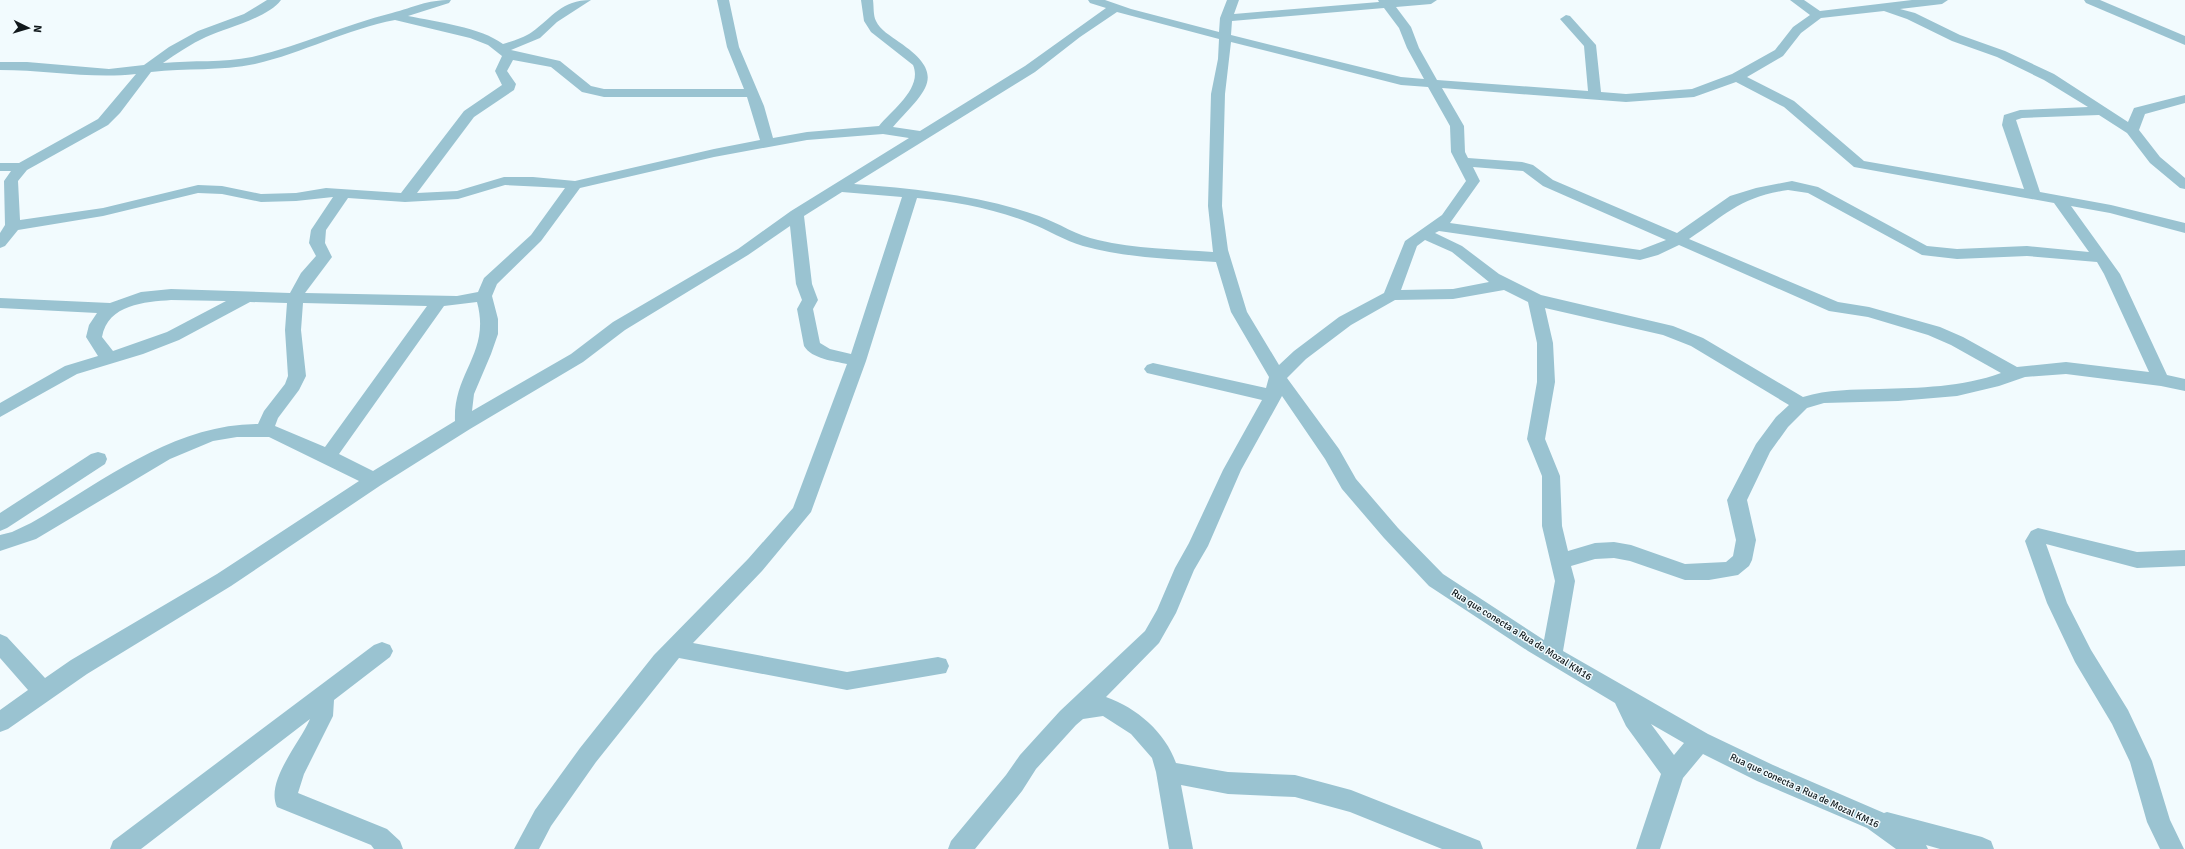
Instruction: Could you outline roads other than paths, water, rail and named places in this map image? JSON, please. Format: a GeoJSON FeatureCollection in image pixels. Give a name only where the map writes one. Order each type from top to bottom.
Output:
{"type":"FeatureCollection","features":[{"type":"Feature","properties":{"kind":"street"},"geometry":{"type":"LineString","coordinates":[[275,0],[248,17],[225,24],[187,41],[146,70],[115,110],[103,122],[22,167],[11,181],[12,231],[123,208],[198,189],[222,190],[261,198],[296,197],[326,192],[405,198],[458,194],[504,181],[533,181],[575,185],[767,142],[854,131],[883,130],[921,135]]}},
{"type":"Feature","properties":{"kind":"street"},"geometry":{"type":"LineString","coordinates":[[408,10],[416,0]]}},
{"type":"Feature","properties":{"kind":"street"},"geometry":{"type":"LineString","coordinates":[[0,66],[27,66],[109,73],[172,66],[233,64],[254,60],[306,45],[376,20],[445,0]]}},
{"type":"Feature","properties":{"kind":"street"},"geometry":{"type":"LineString","coordinates":[[405,198],[423,177],[469,114],[509,87],[510,84],[501,71],[506,52],[536,35],[553,19],[585,0]]}},
{"type":"Feature","properties":{"kind":"street"},"geometry":{"type":"LineString","coordinates":[[723,0],[732,47],[750,93],[757,106],[767,142]]}},
{"type":"Feature","properties":{"kind":"street"},"geometry":{"type":"LineString","coordinates":[[867,0],[871,22],[881,35],[921,64],[923,70],[921,81],[917,88],[883,130]]}},
{"type":"Feature","properties":{"kind":"street"},"geometry":{"type":"LineString","coordinates":[[1094,0],[1115,8],[1199,31],[1385,2],[1431,0]]}},
{"type":"Feature","properties":{"kind":"street","name":"Rua que conecta a Rua de Mozal KM16"},"geometry":{"type":"LineString","coordinates":[[1233,0],[1225,26],[1224,59],[1218,94],[1215,206],[1223,258],[1239,312],[1275,386],[1332,454],[1349,484],[1420,565],[1436,580],[1465,600],[1624,698],[1700,741],[1765,774],[1875,820],[1916,849]]}},
{"type":"Feature","properties":{"kind":"street"},"geometry":{"type":"LineString","coordinates":[[1796,0],[1818,15]]}},
{"type":"Feature","properties":{"kind":"street"},"geometry":{"type":"LineString","coordinates":[[1225,26],[1401,81],[1434,85],[1626,98],[1694,94],[1737,77],[1779,53],[1797,30],[1818,15],[1886,8],[1942,0]]}},
{"type":"Feature","properties":{"kind":"street"},"geometry":{"type":"LineString","coordinates":[[2090,0],[2185,41]]}},
{"type":"Feature","properties":{"kind":"street"},"geometry":{"type":"LineString","coordinates":[[960,849],[1014,783],[1028,762],[1068,718],[1132,659],[1156,631],[1166,613],[1185,568],[1198,546],[1232,470],[1275,386],[1300,355],[1345,321],[1384,301],[1391,295],[1410,244],[1438,226],[1447,218],[1473,181],[1465,162],[1458,152],[1457,126],[1412,48],[1405,27],[1385,2]]}},
{"type":"Feature","properties":{"kind":"street"},"geometry":{"type":"LineString","coordinates":[[0,722],[79,667],[224,580],[374,480],[464,424],[577,358],[619,326],[743,252],[796,214],[838,187],[1030,69],[1076,34],[1115,8]]}},
{"type":"Feature","properties":{"kind":"street"},"geometry":{"type":"LineString","coordinates":[[1886,8],[1910,16],[1956,38],[2001,54],[2031,68],[2106,113],[2133,124],[2155,160],[2185,185]]}},
{"type":"Feature","properties":{"kind":"street"},"geometry":{"type":"LineString","coordinates":[[394,16],[474,35],[506,52],[555,64],[573,80],[587,89],[604,93],[750,93]]}},
{"type":"Feature","properties":{"kind":"street"},"geometry":{"type":"LineString","coordinates":[[1566,19],[1590,45],[1595,96]]}},
{"type":"Feature","properties":{"kind":"street"},"geometry":{"type":"LineString","coordinates":[[1737,77],[1795,108],[1859,164],[2111,209],[2185,228]]}},
{"type":"Feature","properties":{"kind":"street"},"geometry":{"type":"LineString","coordinates":[[2133,124],[2139,110],[2185,99]]}},
{"type":"Feature","properties":{"kind":"street"},"geometry":{"type":"LineString","coordinates":[[2034,196],[2009,125],[2009,118],[2020,114],[2106,113]]}},
{"type":"Feature","properties":{"kind":"street"},"geometry":{"type":"LineString","coordinates":[[1465,162],[1528,168],[1548,183],[1835,307],[1869,312],[1934,331],[1957,341],[2015,373]]}},
{"type":"Feature","properties":{"kind":"street"},"geometry":{"type":"LineString","coordinates":[[0,167],[22,167]]}},
{"type":"Feature","properties":{"kind":"street"},"geometry":{"type":"LineString","coordinates":[[464,424],[463,404],[469,385],[484,355],[490,324],[489,310],[484,296],[490,282],[536,238],[575,185]]}},
{"type":"Feature","properties":{"kind":"street"},"geometry":{"type":"LineString","coordinates":[[1438,226],[1640,255],[1654,252],[1678,240],[1733,202],[1752,194],[1794,185],[1813,190],[1922,250],[1933,253],[1951,255],[2018,251],[2102,258]]}},
{"type":"Feature","properties":{"kind":"street"},"geometry":{"type":"LineString","coordinates":[[838,187],[910,193],[968,201],[1034,219],[1097,245],[1124,250],[1223,258]]}},
{"type":"Feature","properties":{"kind":"street"},"geometry":{"type":"LineString","coordinates":[[264,430],[270,416],[293,386],[297,376],[293,330],[295,297],[307,277],[324,257],[317,243],[318,235],[330,210],[344,193]]}},
{"type":"Feature","properties":{"kind":"street"},"geometry":{"type":"LineString","coordinates":[[526,849],[544,818],[588,755],[674,648],[755,565],[801,512],[857,361],[910,193]]}},
{"type":"Feature","properties":{"kind":"street"},"geometry":{"type":"LineString","coordinates":[[2059,200],[2102,258],[2132,316],[2161,380]]}},
{"type":"Feature","properties":{"kind":"street"},"geometry":{"type":"LineString","coordinates":[[796,214],[804,284],[810,300],[806,309],[812,346],[825,353],[857,361]]}},
{"type":"Feature","properties":{"kind":"street"},"geometry":{"type":"LineString","coordinates":[[1424,234],[1457,249],[1480,270],[1535,299],[1557,306],[1667,330],[1697,342],[1801,404]]}},
{"type":"Feature","properties":{"kind":"street"},"geometry":{"type":"LineString","coordinates":[[1391,295],[1453,294],[1507,284]]}},
{"type":"Feature","properties":{"kind":"street"},"geometry":{"type":"LineString","coordinates":[[109,358],[94,337],[94,328],[112,308],[126,302],[167,296],[295,297],[457,301],[484,296]]}},
{"type":"Feature","properties":{"kind":"street"},"geometry":{"type":"LineString","coordinates":[[0,411],[71,370],[173,336],[248,297]]}},
{"type":"Feature","properties":{"kind":"street"},"geometry":{"type":"LineString","coordinates":[[1535,299],[1545,343],[1546,382],[1536,439],[1551,476],[1552,526],[1565,581],[1552,654]]}},
{"type":"Feature","properties":{"kind":"street"},"geometry":{"type":"LineString","coordinates":[[328,456],[439,301]]}},
{"type":"Feature","properties":{"kind":"street"},"geometry":{"type":"LineString","coordinates":[[0,303],[112,308]]}},
{"type":"Feature","properties":{"kind":"street"},"geometry":{"type":"LineString","coordinates":[[1560,561],[1595,551],[1614,550],[1631,553],[1685,572],[1709,572],[1731,569],[1742,560],[1746,540],[1737,500],[1762,449],[1782,422],[1801,404],[1823,397],[1898,395],[1957,390],[1999,380],[2015,373],[2066,368],[2161,380],[2185,385]]}},
{"type":"Feature","properties":{"kind":"street"},"geometry":{"type":"LineString","coordinates":[[1153,369],[1275,386]]}},
{"type":"Feature","properties":{"kind":"street"},"geometry":{"type":"LineString","coordinates":[[0,543],[27,533],[88,499],[153,459],[189,441],[221,432],[264,430],[328,456],[374,480]]}},
{"type":"Feature","properties":{"kind":"street"},"geometry":{"type":"LineString","coordinates":[[0,522],[98,459]]}},
{"type":"Feature","properties":{"kind":"street"},"geometry":{"type":"LineString","coordinates":[[2172,849],[2159,822],[2141,761],[2120,716],[2083,656],[2057,603],[2035,541],[2038,536],[2044,536],[2137,560],[2185,558]]}},
{"type":"Feature","properties":{"kind":"street"},"geometry":{"type":"LineString","coordinates":[[0,643],[43,691]]}},
{"type":"Feature","properties":{"kind":"street"},"geometry":{"type":"LineString","coordinates":[[674,648],[847,681],[938,666]]}},
{"type":"Feature","properties":{"kind":"street"},"geometry":{"type":"LineString","coordinates":[[122,849],[323,698],[382,651]]}},
{"type":"Feature","properties":{"kind":"street"},"geometry":{"type":"LineString","coordinates":[[323,698],[322,715],[314,734],[297,761],[286,788],[285,799],[379,836],[391,849]]}},
{"type":"Feature","properties":{"kind":"street"},"geometry":{"type":"LineString","coordinates":[[1624,698],[1634,719],[1673,772]]}},
{"type":"Feature","properties":{"kind":"street"},"geometry":{"type":"LineString","coordinates":[[1078,710],[1104,706],[1118,713],[1139,727],[1161,752],[1168,772],[1172,804],[1181,849]]}},
{"type":"Feature","properties":{"kind":"street"},"geometry":{"type":"LineString","coordinates":[[1648,849],[1673,772],[1700,741]]}},
{"type":"Feature","properties":{"kind":"street"},"geometry":{"type":"LineString","coordinates":[[1168,772],[1228,783],[1295,786],[1351,800],[1471,849]]}},
{"type":"Feature","properties":{"kind":"street"},"geometry":{"type":"LineString","coordinates":[[1875,820],[1982,849]]}}]}
